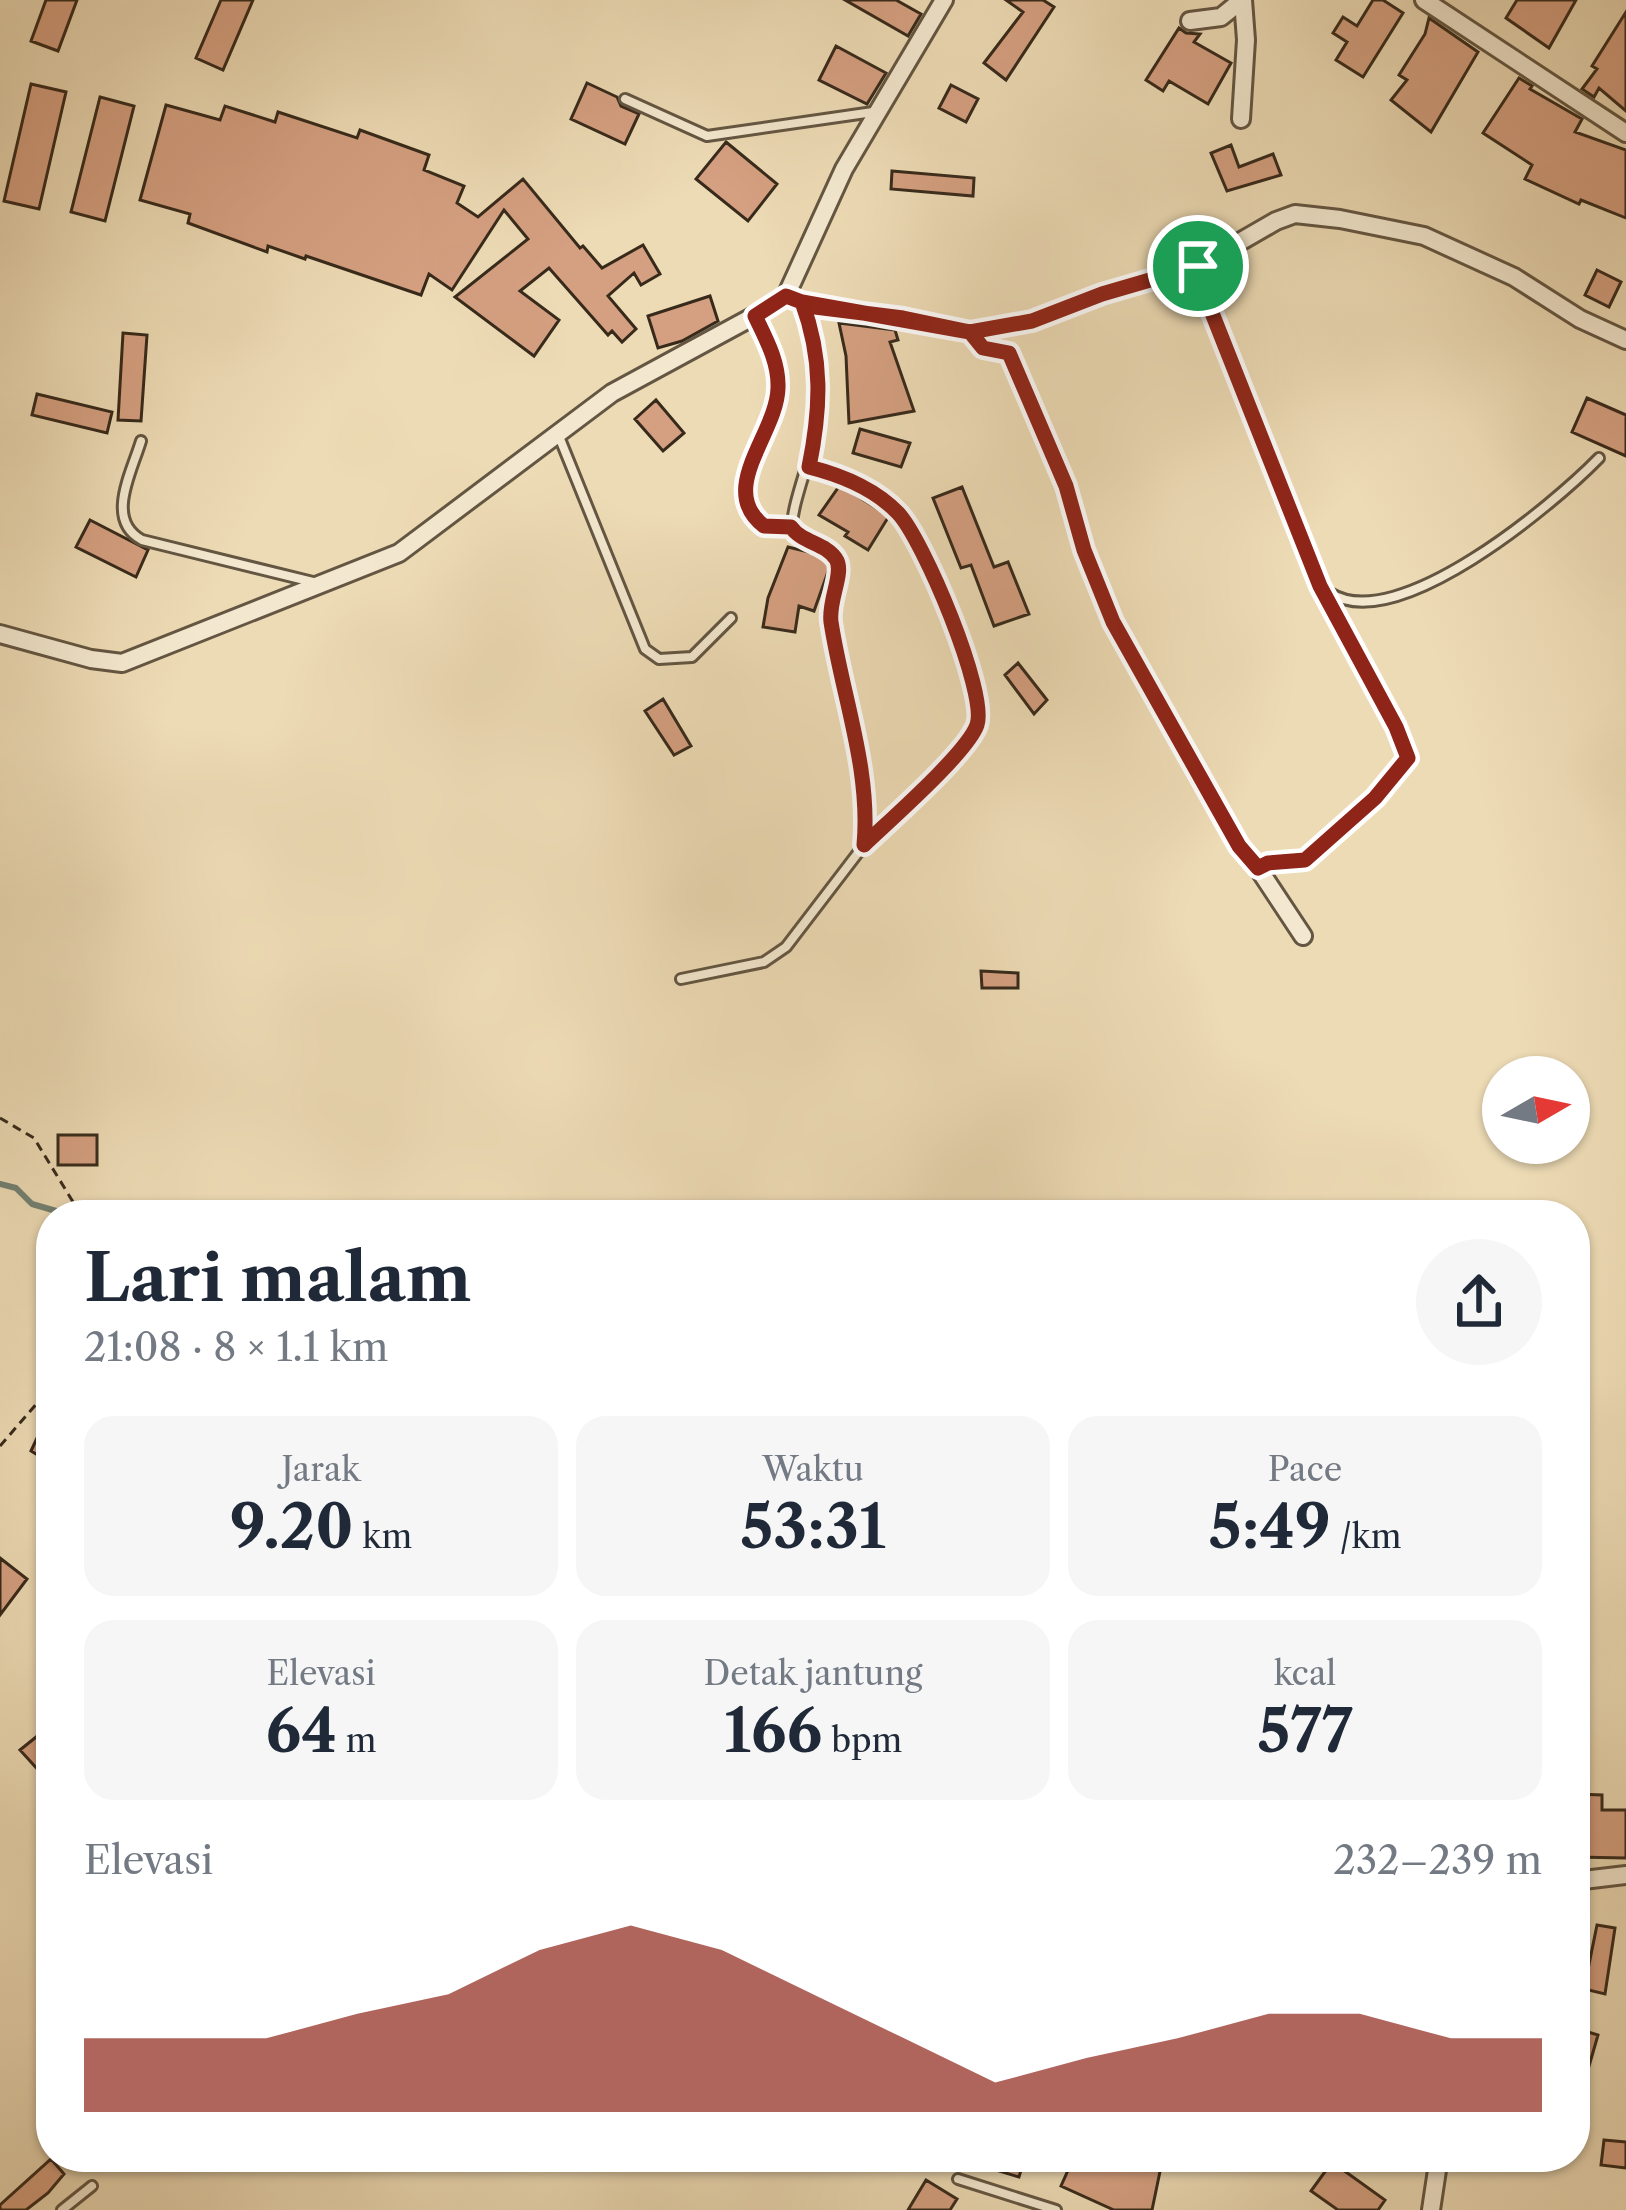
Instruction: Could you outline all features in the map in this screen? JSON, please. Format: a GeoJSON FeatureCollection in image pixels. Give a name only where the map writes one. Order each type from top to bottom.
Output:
{"type":"FeatureCollection","features":[{"type":"Feature","properties":{"kind":"street"},"geometry":{"type":"LineString","coordinates":[[794,299],[818,221],[875,112],[944,0]]}},
{"type":"Feature","properties":{"kind":"street"},"geometry":{"type":"LineString","coordinates":[[1190,21],[1221,17],[1242,0]]}},
{"type":"Feature","properties":{"kind":"street"},"geometry":{"type":"LineString","coordinates":[[1241,119],[1246,40],[1242,0]]}},
{"type":"Feature","properties":{"kind":"street"},"geometry":{"type":"LineString","coordinates":[[1424,0],[1626,133]]}},
{"type":"Feature","properties":{"kind":"street"},"geometry":{"type":"LineString","coordinates":[[0,634],[122,663],[324,585],[414,543],[612,393],[794,299],[970,332],[1032,321],[1102,294],[1198,266],[1286,216],[1340,219],[1424,236],[1514,277],[1580,319],[1626,340]]}},
{"type":"Feature","properties":{"kind":"street"},"geometry":{"type":"LineString","coordinates":[[1198,266],[1218,333],[1320,586],[1408,758],[1375,798],[1305,860],[1258,868]]}},
{"type":"Feature","properties":{"kind":"street"},"geometry":{"type":"LineString","coordinates":[[970,332],[983,348],[1009,353],[1066,486],[1084,550],[1113,622],[1239,846],[1303,936]]}},
{"type":"Feature","properties":{"kind":"street"},"geometry":{"type":"LineString","coordinates":[[1590,1879],[1626,1875]]}},
{"type":"Feature","properties":{"kind":"street"},"geometry":{"type":"LineString","coordinates":[[1431,2210],[1436,2172]]}},
{"type":"Feature","properties":{"kind":"lane"},"geometry":{"type":"LineString","coordinates":[[625,99],[707,136],[875,112]]}},
{"type":"Feature","properties":{"kind":"lane"},"geometry":{"type":"LineString","coordinates":[[794,299],[819,367],[818,425],[791,527],[839,563],[829,608],[863,788],[864,845]]}},
{"type":"Feature","properties":{"kind":"lane"},"geometry":{"type":"LineString","coordinates":[[755,316],[771,349],[778,386],[770,425],[749,468],[743,495],[747,508],[764,526],[791,527]]}},
{"type":"Feature","properties":{"kind":"lane"},"geometry":{"type":"LineString","coordinates":[[558,432],[645,649],[659,659],[692,657],[731,619]]}},
{"type":"Feature","properties":{"kind":"lane"},"geometry":{"type":"LineString","coordinates":[[141,441],[122,508],[123,525],[130,533],[142,540],[324,585]]}},
{"type":"Feature","properties":{"kind":"lane"},"geometry":{"type":"LineString","coordinates":[[1320,586],[1343,601],[1370,602],[1431,581],[1546,507],[1599,458]]}},
{"type":"Feature","properties":{"kind":"lane"},"geometry":{"type":"LineString","coordinates":[[681,979],[773,958],[786,947],[864,845],[971,737],[980,708],[949,615],[912,531],[898,513],[868,490],[837,474],[809,467]]}},
{"type":"Feature","properties":{"kind":"lane"},"geometry":{"type":"LineString","coordinates":[[958,2179],[1056,2210]]}},
{"type":"Feature","properties":{"kind":"lane"},"geometry":{"type":"LineString","coordinates":[[62,2210],[92,2186]]}},
{"type":"Feature","properties":{"kind":"path"},"geometry":{"type":"LineString","coordinates":[[0,1118],[34,1138],[72,1200]]}},
{"type":"Feature","properties":{"kind":"path"},"geometry":{"type":"LineString","coordinates":[[0,1446],[36,1404]]}},
{"type":"Feature","properties":{"kind":"building"},"geometry":{"type":"Polygon","coordinates":[[[46,0],[77,0],[58,51],[31,41],[46,0]]]}},
{"type":"Feature","properties":{"kind":"building"},"geometry":{"type":"Polygon","coordinates":[[[221,0],[253,0],[223,70],[196,58],[221,0]]]}},
{"type":"Feature","properties":{"kind":"building"},"geometry":{"type":"Polygon","coordinates":[[[845,0],[896,0],[921,14],[908,36],[845,0]]]}},
{"type":"Feature","properties":{"kind":"building"},"geometry":{"type":"Polygon","coordinates":[[[1006,0],[1043,0],[1054,7],[1006,80],[984,63],[1023,12],[1006,0]]]}},
{"type":"Feature","properties":{"kind":"building"},"geometry":{"type":"Polygon","coordinates":[[[1373,0],[1383,0],[1403,13],[1363,77],[1336,60],[1347,42],[1333,33],[1343,17],[1357,26],[1373,0]]]}},
{"type":"Feature","properties":{"kind":"building"},"geometry":{"type":"Polygon","coordinates":[[[1517,0],[1576,0],[1549,48],[1506,18],[1517,0]]]}},
{"type":"Feature","properties":{"kind":"building"},"geometry":{"type":"Polygon","coordinates":[[[1626,12],[1626,111],[1599,88],[1594,97],[1582,89],[1626,12]]]}},
{"type":"Feature","properties":{"kind":"building"},"geometry":{"type":"Polygon","coordinates":[[[1429,18],[1478,52],[1431,132],[1391,100],[1407,80],[1399,75],[1425,34],[1429,18]]]}},
{"type":"Feature","properties":{"kind":"building"},"geometry":{"type":"Polygon","coordinates":[[[1179,28],[1200,34],[1194,42],[1231,63],[1208,104],[1169,81],[1163,91],[1146,80],[1179,28]]]}},
{"type":"Feature","properties":{"kind":"building"},"geometry":{"type":"Polygon","coordinates":[[[836,46],[886,73],[867,104],[819,80],[836,46]]]}},
{"type":"Feature","properties":{"kind":"building"},"geometry":{"type":"Polygon","coordinates":[[[1519,78],[1582,119],[1575,132],[1626,150],[1626,218],[1581,200],[1579,204],[1525,179],[1532,165],[1483,133],[1519,78]]]}},
{"type":"Feature","properties":{"kind":"building"},"geometry":{"type":"Polygon","coordinates":[[[587,83],[639,114],[625,144],[571,119],[587,83]]]}},
{"type":"Feature","properties":{"kind":"building"},"geometry":{"type":"Polygon","coordinates":[[[31,84],[66,92],[39,209],[4,201],[31,84]]]}},
{"type":"Feature","properties":{"kind":"building"},"geometry":{"type":"Polygon","coordinates":[[[951,85],[978,99],[966,122],[939,108],[951,85]]]}},
{"type":"Feature","properties":{"kind":"building"},"geometry":{"type":"Polygon","coordinates":[[[100,97],[134,106],[105,221],[71,212],[100,97]]]}},
{"type":"Feature","properties":{"kind":"building"},"geometry":{"type":"Polygon","coordinates":[[[166,105],[220,120],[225,106],[275,122],[278,112],[357,138],[360,130],[429,155],[424,170],[464,186],[457,203],[478,217],[523,179],[602,268],[643,245],[660,274],[641,285],[634,273],[608,296],[636,329],[622,342],[612,331],[608,335],[549,268],[520,291],[559,320],[534,356],[455,297],[528,239],[504,210],[452,290],[429,274],[421,295],[306,256],[268,246],[267,252],[188,223],[190,214],[140,200],[166,105]]]}},
{"type":"Feature","properties":{"kind":"building"},"geometry":{"type":"Polygon","coordinates":[[[726,142],[777,184],[748,221],[696,179],[726,142]]]}},
{"type":"Feature","properties":{"kind":"building"},"geometry":{"type":"Polygon","coordinates":[[[1231,145],[1239,167],[1273,154],[1281,175],[1227,191],[1211,153],[1231,145]]]}},
{"type":"Feature","properties":{"kind":"building"},"geometry":{"type":"Polygon","coordinates":[[[892,171],[974,178],[973,196],[891,189],[892,171]]]}},
{"type":"Feature","properties":{"kind":"building"},"geometry":{"type":"Polygon","coordinates":[[[1597,270],[1621,282],[1609,307],[1585,295],[1597,270]]]}},
{"type":"Feature","properties":{"kind":"building"},"geometry":{"type":"Polygon","coordinates":[[[710,296],[718,321],[658,348],[648,316],[710,296]]]}},
{"type":"Feature","properties":{"kind":"building"},"geometry":{"type":"Polygon","coordinates":[[[839,323],[895,330],[898,340],[890,342],[914,411],[849,423],[846,356],[839,323]]]}},
{"type":"Feature","properties":{"kind":"building"},"geometry":{"type":"Polygon","coordinates":[[[123,333],[147,335],[141,421],[118,420],[123,333]]]}},
{"type":"Feature","properties":{"kind":"building"},"geometry":{"type":"Polygon","coordinates":[[[37,394],[112,412],[107,433],[32,415],[37,394]]]}},
{"type":"Feature","properties":{"kind":"building"},"geometry":{"type":"Polygon","coordinates":[[[1587,398],[1626,415],[1626,456],[1572,432],[1587,398]]]}},
{"type":"Feature","properties":{"kind":"building"},"geometry":{"type":"Polygon","coordinates":[[[656,400],[684,433],[663,451],[635,419],[656,400]]]}},
{"type":"Feature","properties":{"kind":"building"},"geometry":{"type":"Polygon","coordinates":[[[860,429],[910,443],[901,467],[853,453],[860,429]]]}},
{"type":"Feature","properties":{"kind":"building"},"geometry":{"type":"Polygon","coordinates":[[[840,485],[889,516],[868,550],[819,515],[840,485]]]}},
{"type":"Feature","properties":{"kind":"building"},"geometry":{"type":"Polygon","coordinates":[[[962,487],[994,567],[1008,562],[1029,614],[994,626],[971,565],[961,568],[933,498],[962,487]]]}},
{"type":"Feature","properties":{"kind":"building"},"geometry":{"type":"Polygon","coordinates":[[[90,520],[148,550],[136,577],[76,547],[90,520]]]}},
{"type":"Feature","properties":{"kind":"building"},"geometry":{"type":"Polygon","coordinates":[[[788,547],[817,554],[830,566],[814,611],[799,606],[795,632],[763,627],[768,598],[788,547]]]}},
{"type":"Feature","properties":{"kind":"building"},"geometry":{"type":"Polygon","coordinates":[[[1018,663],[1047,700],[1034,714],[1005,675],[1018,663]]]}},
{"type":"Feature","properties":{"kind":"building"},"geometry":{"type":"Polygon","coordinates":[[[663,699],[691,746],[674,755],[645,711],[663,699]]]}},
{"type":"Feature","properties":{"kind":"building"},"geometry":{"type":"Polygon","coordinates":[[[981,971],[1018,973],[1018,988],[982,988],[981,971]]]}},
{"type":"Feature","properties":{"kind":"building"},"geometry":{"type":"Polygon","coordinates":[[[58,1135],[97,1135],[97,1165],[58,1165],[58,1135]]]}},
{"type":"Feature","properties":{"kind":"building"},"geometry":{"type":"Polygon","coordinates":[[[0,1558],[27,1579],[0,1615],[0,1558]]]}},
{"type":"Feature","properties":{"kind":"building"},"geometry":{"type":"Polygon","coordinates":[[[36,1737],[36,1768],[20,1750],[36,1737]]]}},
{"type":"Feature","properties":{"kind":"building"},"geometry":{"type":"Polygon","coordinates":[[[1590,1795],[1602,1795],[1602,1810],[1626,1810],[1626,1858],[1590,1857],[1590,1795]]]}},
{"type":"Feature","properties":{"kind":"building"},"geometry":{"type":"Polygon","coordinates":[[[1597,1925],[1615,1928],[1605,1994],[1590,1990],[1597,1925]]]}},
{"type":"Feature","properties":{"kind":"building"},"geometry":{"type":"Polygon","coordinates":[[[1590,2033],[1598,2035],[1590,2063],[1590,2033]]]}},
{"type":"Feature","properties":{"kind":"building"},"geometry":{"type":"Polygon","coordinates":[[[1604,2140],[1626,2142],[1626,2168],[1601,2165],[1604,2140]]]}},
{"type":"Feature","properties":{"kind":"building"},"geometry":{"type":"Polygon","coordinates":[[[37,2172],[64,2174],[26,2210],[0,2210],[37,2172]]]}},
{"type":"Feature","properties":{"kind":"building"},"geometry":{"type":"Polygon","coordinates":[[[1067,2172],[1160,2172],[1152,2210],[1114,2210],[1061,2186],[1067,2172]]]}},
{"type":"Feature","properties":{"kind":"building"},"geometry":{"type":"Polygon","coordinates":[[[1325,2172],[1346,2172],[1385,2200],[1378,2210],[1338,2210],[1311,2191],[1325,2172]]]}},
{"type":"Feature","properties":{"kind":"building"},"geometry":{"type":"Polygon","coordinates":[[[926,2180],[957,2199],[950,2210],[908,2210],[926,2180]]]}},
{"type":"Feature","properties":{"kind":"waterway"},"geometry":{"type":"LineString","coordinates":[[0,1184],[16,1188],[36,1205]]}},
{"type":"Feature","properties":{"kind":"route"},"geometry":{"type":"LineString","coordinates":[[1198,266],[1102,294],[1032,321],[970,332],[815,307],[786,296],[755,316],[771,349],[778,386],[770,425],[749,468],[743,495],[747,508],[764,526],[791,527],[839,563],[829,608],[863,788],[864,845],[971,737],[980,708],[949,615],[912,531],[898,513],[868,490],[837,474],[809,467],[818,425],[819,367],[813,333],[802,302],[970,332],[983,348],[1009,353],[1066,486],[1084,550],[1113,622],[1239,846],[1258,868],[1305,860],[1375,798],[1408,758],[1320,586],[1218,333],[1198,266]]}}]}
